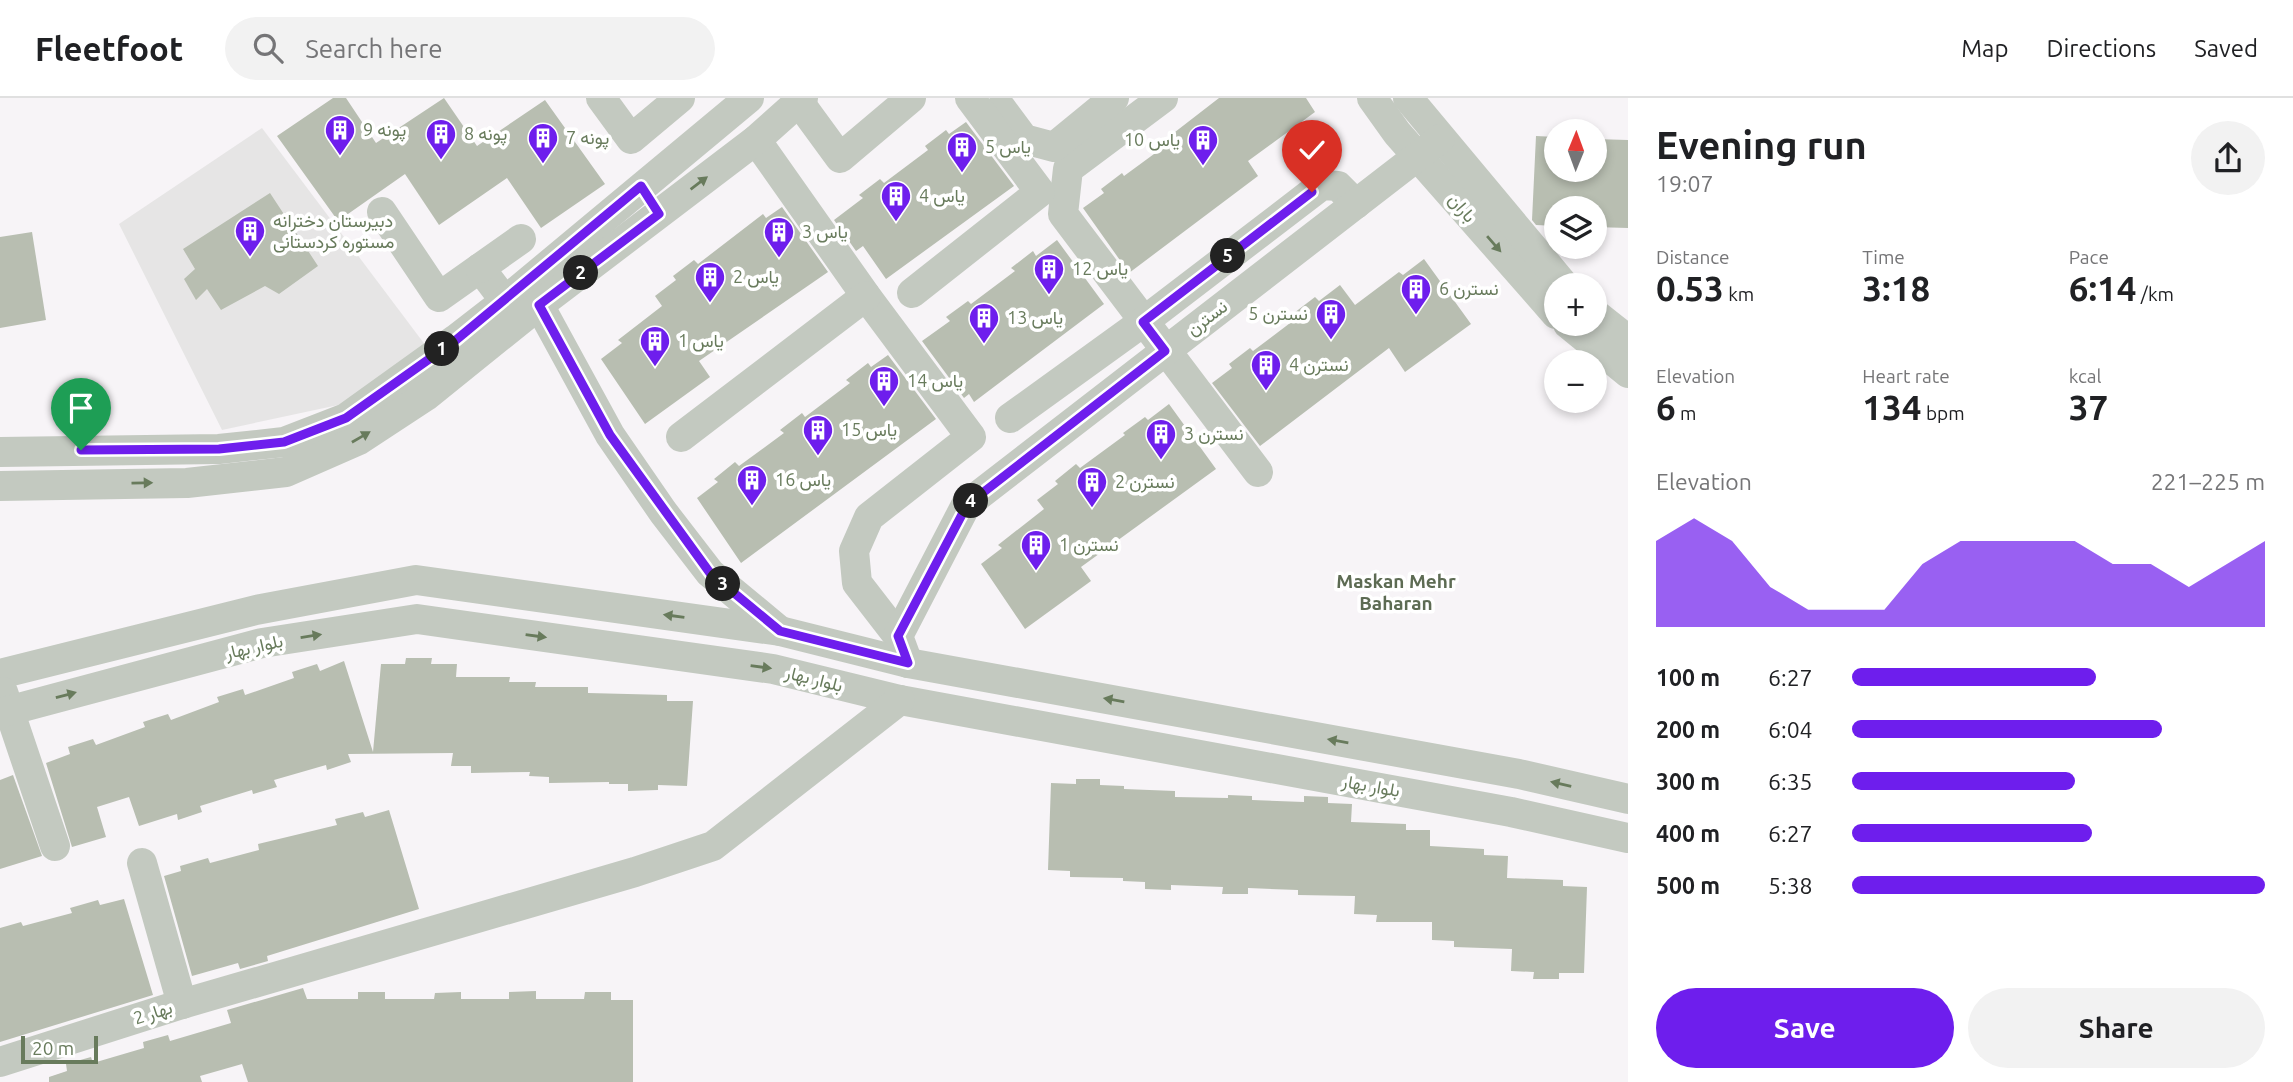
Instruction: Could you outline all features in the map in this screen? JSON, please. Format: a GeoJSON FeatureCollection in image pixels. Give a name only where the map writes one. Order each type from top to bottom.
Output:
{"type":"FeatureCollection","features":[{"type":"Feature","properties":{"kind":"street"},"geometry":{"type":"LineString","coordinates":[[601,98],[631,139],[680,98]]}},
{"type":"Feature","properties":{"kind":"street"},"geometry":{"type":"LineString","coordinates":[[0,452],[219,449],[284,442],[346,418],[456,340],[749,98]]}},
{"type":"Feature","properties":{"kind":"street"},"geometry":{"type":"LineString","coordinates":[[0,486],[187,483],[286,472],[359,440],[426,396],[539,305],[756,140],[801,100],[840,158],[911,98]]}},
{"type":"Feature","properties":{"kind":"street"},"geometry":{"type":"LineString","coordinates":[[912,293],[1040,192],[970,98]]}},
{"type":"Feature","properties":{"kind":"street"},"geometry":{"type":"LineString","coordinates":[[993,98],[1024,139],[1054,147],[1114,98]]}},
{"type":"Feature","properties":{"kind":"street"},"geometry":{"type":"LineString","coordinates":[[1163,98],[1068,169],[1063,214],[1258,472]]}},
{"type":"Feature","properties":{"kind":"street","name":"باران"},"geometry":{"type":"LineString","coordinates":[[1373,98],[1429,148],[1552,273]]}},
{"type":"Feature","properties":{"kind":"street","name":"باران"},"geometry":{"type":"LineString","coordinates":[[1408,98],[1429,148],[1544,298]]}},
{"type":"Feature","properties":{"kind":"street"},"geometry":{"type":"LineString","coordinates":[[756,140],[866,296],[971,437],[869,517],[854,551],[857,583],[903,650]]}},
{"type":"Feature","properties":{"kind":"street","name":"نسترن"},"geometry":{"type":"LineString","coordinates":[[903,650],[967,505],[1429,148]]}},
{"type":"Feature","properties":{"kind":"street","name":"نسترن"},"geometry":{"type":"LineString","coordinates":[[1010,418],[1143,322],[1322,185],[1338,186],[1356,204]]}},
{"type":"Feature","properties":{"kind":"street"},"geometry":{"type":"LineString","coordinates":[[641,186],[659,214]]}},
{"type":"Feature","properties":{"kind":"street"},"geometry":{"type":"LineString","coordinates":[[382,212],[439,296],[521,239]]}},
{"type":"Feature","properties":{"kind":"street"},"geometry":{"type":"LineString","coordinates":[[480,268],[505,301]]}},
{"type":"Feature","properties":{"kind":"street"},"geometry":{"type":"LineString","coordinates":[[681,437],[866,296]]}},
{"type":"Feature","properties":{"kind":"street"},"geometry":{"type":"LineString","coordinates":[[539,305],[610,435],[663,512],[710,573],[780,631]]}},
{"type":"Feature","properties":{"kind":"street"},"geometry":{"type":"LineString","coordinates":[[1607,324],[1628,341]]}},
{"type":"Feature","properties":{"kind":"street"},"geometry":{"type":"LineString","coordinates":[[1583,336],[1628,373]]}},
{"type":"Feature","properties":{"kind":"street","name":"بلوار بهار"},"geometry":{"type":"LineString","coordinates":[[0,674],[256,610],[416,580],[903,650],[1519,774],[1628,799]]}},
{"type":"Feature","properties":{"kind":"street"},"geometry":{"type":"LineString","coordinates":[[256,610],[262,643]]}},
{"type":"Feature","properties":{"kind":"street","name":"بلوار بهار"},"geometry":{"type":"LineString","coordinates":[[4,712],[262,643],[417,619],[773,669],[900,701],[1498,809],[1628,838]]}},
{"type":"Feature","properties":{"kind":"street"},"geometry":{"type":"LineString","coordinates":[[0,682],[4,712],[55,846]]}},
{"type":"Feature","properties":{"kind":"street","name":"بهار 2"},"geometry":{"type":"LineString","coordinates":[[0,1062],[182,1004],[635,872],[713,846],[900,701]]}},
{"type":"Feature","properties":{"kind":"street"},"geometry":{"type":"LineString","coordinates":[[142,863],[182,1004]]}},
{"type":"Feature","properties":{"kind":"shaded area"},"geometry":{"type":"Polygon","coordinates":[[[262,128],[426,346],[343,404],[222,430],[119,224],[262,128]]]}},
{"type":"Feature","properties":{"kind":"building"},"geometry":{"type":"Polygon","coordinates":[[[333,98],[346,98],[376,143],[444,98],[477,146],[545,100],[605,184],[541,228],[507,178],[439,225],[405,174],[338,221],[277,136],[333,98]]]}},
{"type":"Feature","properties":{"kind":"building"},"geometry":{"type":"Polygon","coordinates":[[[1219,98],[1306,98],[1315,112],[1248,161],[1258,176],[1129,273],[1083,208],[1104,193],[1101,189],[1122,173],[1124,176],[1169,143],[1166,139],[1219,98]]]}},
{"type":"Feature","properties":{"kind":"building"},"geometry":{"type":"Polygon","coordinates":[[[966,122],[1014,186],[886,279],[863,246],[856,251],[834,220],[863,198],[859,195],[880,179],[884,183],[928,150],[925,146],[946,130],[949,134],[966,122]]]}},
{"type":"Feature","properties":{"kind":"building"},"geometry":{"type":"Polygon","coordinates":[[[1536,136],[1544,136],[1544,182],[1607,182],[1607,139],[1628,140],[1628,228],[1607,227],[1607,196],[1544,196],[1544,225],[1536,225],[1532,220],[1536,136]]]}},
{"type":"Feature","properties":{"kind":"building","name":"دبیرستان دخترانه مستوره کردستانی"},"geometry":{"type":"Polygon","coordinates":[[[270,193],[318,266],[279,294],[265,286],[221,310],[207,289],[196,300],[184,279],[195,269],[183,249],[270,193]]]}},
{"type":"Feature","properties":{"kind":"building"},"geometry":{"type":"Polygon","coordinates":[[[782,207],[828,272],[699,361],[710,377],[645,424],[601,359],[622,343],[618,340],[662,306],[655,296],[676,280],[673,276],[694,260],[698,264],[763,214],[766,218],[782,207]]]}},
{"type":"Feature","properties":{"kind":"building"},"geometry":{"type":"Polygon","coordinates":[[[32,232],[46,320],[0,328],[0,237],[32,232]]]}},
{"type":"Feature","properties":{"kind":"building"},"geometry":{"type":"Polygon","coordinates":[[[1057,240],[1104,304],[974,402],[969,394],[964,398],[922,341],[950,321],[946,317],[968,301],[971,304],[1015,271],[1011,268],[1033,251],[1036,256],[1057,240]]]}},
{"type":"Feature","properties":{"kind":"building"},"geometry":{"type":"Polygon","coordinates":[[[1424,259],[1471,324],[1405,372],[1389,348],[1260,446],[1212,383],[1232,368],[1229,364],[1250,348],[1253,351],[1298,317],[1294,313],[1315,297],[1319,301],[1340,285],[1355,305],[1399,272],[1403,275],[1424,259]]]}},
{"type":"Feature","properties":{"kind":"building"},"geometry":{"type":"Polygon","coordinates":[[[888,355],[936,419],[741,563],[697,498],[718,482],[714,479],[735,462],[739,466],[784,433],[780,430],[802,413],[805,417],[850,383],[846,380],[868,363],[871,367],[888,355]]]}},
{"type":"Feature","properties":{"kind":"building"},"geometry":{"type":"Polygon","coordinates":[[[1169,404],[1216,469],[1081,567],[1091,581],[1025,629],[981,564],[1002,548],[998,545],[1044,509],[1037,500],[1058,484],[1055,481],[1076,464],[1080,468],[1145,417],[1148,420],[1169,404]]]}},
{"type":"Feature","properties":{"kind":"building"},"geometry":{"type":"Polygon","coordinates":[[[406,658],[432,658],[431,664],[457,664],[456,677],[510,677],[509,682],[536,682],[535,687],[588,687],[588,693],[667,695],[667,701],[693,701],[687,786],[658,785],[658,790],[628,791],[628,784],[609,782],[549,783],[549,777],[529,776],[530,772],[471,773],[471,766],[451,766],[453,753],[348,754],[351,762],[327,770],[326,765],[274,780],[277,787],[253,794],[252,790],[200,806],[202,812],[178,820],[177,814],[139,826],[129,797],[97,807],[106,837],[72,847],[46,763],[70,754],[68,747],[93,739],[96,745],[145,727],[143,722],[168,714],[171,720],[219,702],[217,697],[243,689],[245,695],[294,678],[292,672],[317,664],[320,671],[344,661],[373,752],[381,664],[405,664],[406,658]]]}},
{"type":"Feature","properties":{"kind":"building"},"geometry":{"type":"Polygon","coordinates":[[[13,775],[42,856],[0,869],[0,780],[13,775]]]}},
{"type":"Feature","properties":{"kind":"building"},"geometry":{"type":"Polygon","coordinates":[[[1076,779],[1100,779],[1100,785],[1124,786],[1124,789],[1175,791],[1175,797],[1228,798],[1228,795],[1252,796],[1252,800],[1304,802],[1304,796],[1328,797],[1328,803],[1352,804],[1351,822],[1406,824],[1406,830],[1430,830],[1430,846],[1484,849],[1484,855],[1508,856],[1507,878],[1563,880],[1563,886],[1587,887],[1584,973],[1559,973],[1559,979],[1533,979],[1534,972],[1511,971],[1512,949],[1454,947],[1454,941],[1432,940],[1432,922],[1376,922],[1377,915],[1354,914],[1355,896],[1298,895],[1298,890],[1248,888],[1248,894],[1222,894],[1223,887],[1171,885],[1171,890],[1145,889],[1145,882],[1123,881],[1123,878],[1070,877],[1070,871],[1048,870],[1051,783],[1076,784],[1076,779]]]}},
{"type":"Feature","properties":{"kind":"building"},"geometry":{"type":"Polygon","coordinates":[[[389,810],[419,909],[267,956],[268,961],[240,969],[238,963],[192,976],[164,876],[181,871],[180,866],[208,858],[210,863],[259,850],[258,844],[337,825],[335,819],[363,812],[365,817],[389,810]]]}},
{"type":"Feature","properties":{"kind":"building"},"geometry":{"type":"Polygon","coordinates":[[[124,899],[153,995],[0,1042],[0,928],[21,922],[23,926],[72,913],[70,908],[98,900],[100,905],[124,899]]]}},
{"type":"Feature","properties":{"kind":"building"},"geometry":{"type":"Polygon","coordinates":[[[303,988],[307,999],[358,999],[358,992],[385,992],[385,999],[434,999],[435,993],[461,992],[461,999],[509,999],[509,992],[536,991],[536,999],[584,999],[585,992],[611,992],[611,1000],[633,1000],[633,1082],[248,1082],[242,1064],[200,1076],[202,1082],[49,1082],[49,1077],[67,1071],[66,1064],[91,1057],[93,1063],[144,1048],[143,1042],[168,1035],[170,1041],[231,1023],[227,1010],[303,988]]]}},
{"type":"Feature","properties":{"kind":"place","name":"پونه 9"},"geometry":{"type":"Point","coordinates":[340,157]}},
{"type":"Feature","properties":{"kind":"place","name":"پونه 8"},"geometry":{"type":"Point","coordinates":[441,161]}},
{"type":"Feature","properties":{"kind":"place","name":"پونه 7"},"geometry":{"type":"Point","coordinates":[543,165]}},
{"type":"Feature","properties":{"kind":"place","name":"یاس 10"},"geometry":{"type":"Point","coordinates":[1203,167]}},
{"type":"Feature","properties":{"kind":"place","name":"یاس 5"},"geometry":{"type":"Point","coordinates":[962,174]}},
{"type":"Feature","properties":{"kind":"place","name":"یاس 4"},"geometry":{"type":"Point","coordinates":[896,223]}},
{"type":"Feature","properties":{"kind":"place","name":"دبیرستان دخترانه مستوره کردستانی"},"geometry":{"type":"Point","coordinates":[250,258]}},
{"type":"Feature","properties":{"kind":"place","name":"یاس 3"},"geometry":{"type":"Point","coordinates":[779,259]}},
{"type":"Feature","properties":{"kind":"place","name":"یاس 12"},"geometry":{"type":"Point","coordinates":[1049,296]}},
{"type":"Feature","properties":{"kind":"place","name":"یاس 2"},"geometry":{"type":"Point","coordinates":[710,304]}},
{"type":"Feature","properties":{"kind":"place","name":"نسترن 6"},"geometry":{"type":"Point","coordinates":[1416,316]}},
{"type":"Feature","properties":{"kind":"place","name":"نسترن 5"},"geometry":{"type":"Point","coordinates":[1331,341]}},
{"type":"Feature","properties":{"kind":"place","name":"یاس 13"},"geometry":{"type":"Point","coordinates":[984,345]}},
{"type":"Feature","properties":{"kind":"place","name":"یاس 1"},"geometry":{"type":"Point","coordinates":[655,368]}},
{"type":"Feature","properties":{"kind":"place","name":"نسترن 4"},"geometry":{"type":"Point","coordinates":[1266,392]}},
{"type":"Feature","properties":{"kind":"place","name":"یاس 14"},"geometry":{"type":"Point","coordinates":[884,408]}},
{"type":"Feature","properties":{"kind":"place","name":"یاس 15"},"geometry":{"type":"Point","coordinates":[818,457]}},
{"type":"Feature","properties":{"kind":"place","name":"نسترن 3"},"geometry":{"type":"Point","coordinates":[1161,461]}},
{"type":"Feature","properties":{"kind":"place","name":"یاس 16"},"geometry":{"type":"Point","coordinates":[752,507]}},
{"type":"Feature","properties":{"kind":"place","name":"نسترن 2"},"geometry":{"type":"Point","coordinates":[1092,509]}},
{"type":"Feature","properties":{"kind":"place","name":"نسترن 1"},"geometry":{"type":"Point","coordinates":[1036,572]}},
{"type":"Feature","properties":{"kind":"district","name":"Maskan Mehr Baharan"},"geometry":{"type":"Point","coordinates":[1396,592]}},
{"type":"Feature","properties":{"kind":"route"},"geometry":{"type":"LineString","coordinates":[[81,450],[219,449],[284,442],[346,418],[456,340],[641,186],[659,214],[539,305],[610,435],[663,512],[710,573],[780,631],[908,663],[898,636],[967,505],[1165,351],[1143,322],[1312,192]]}}]}
